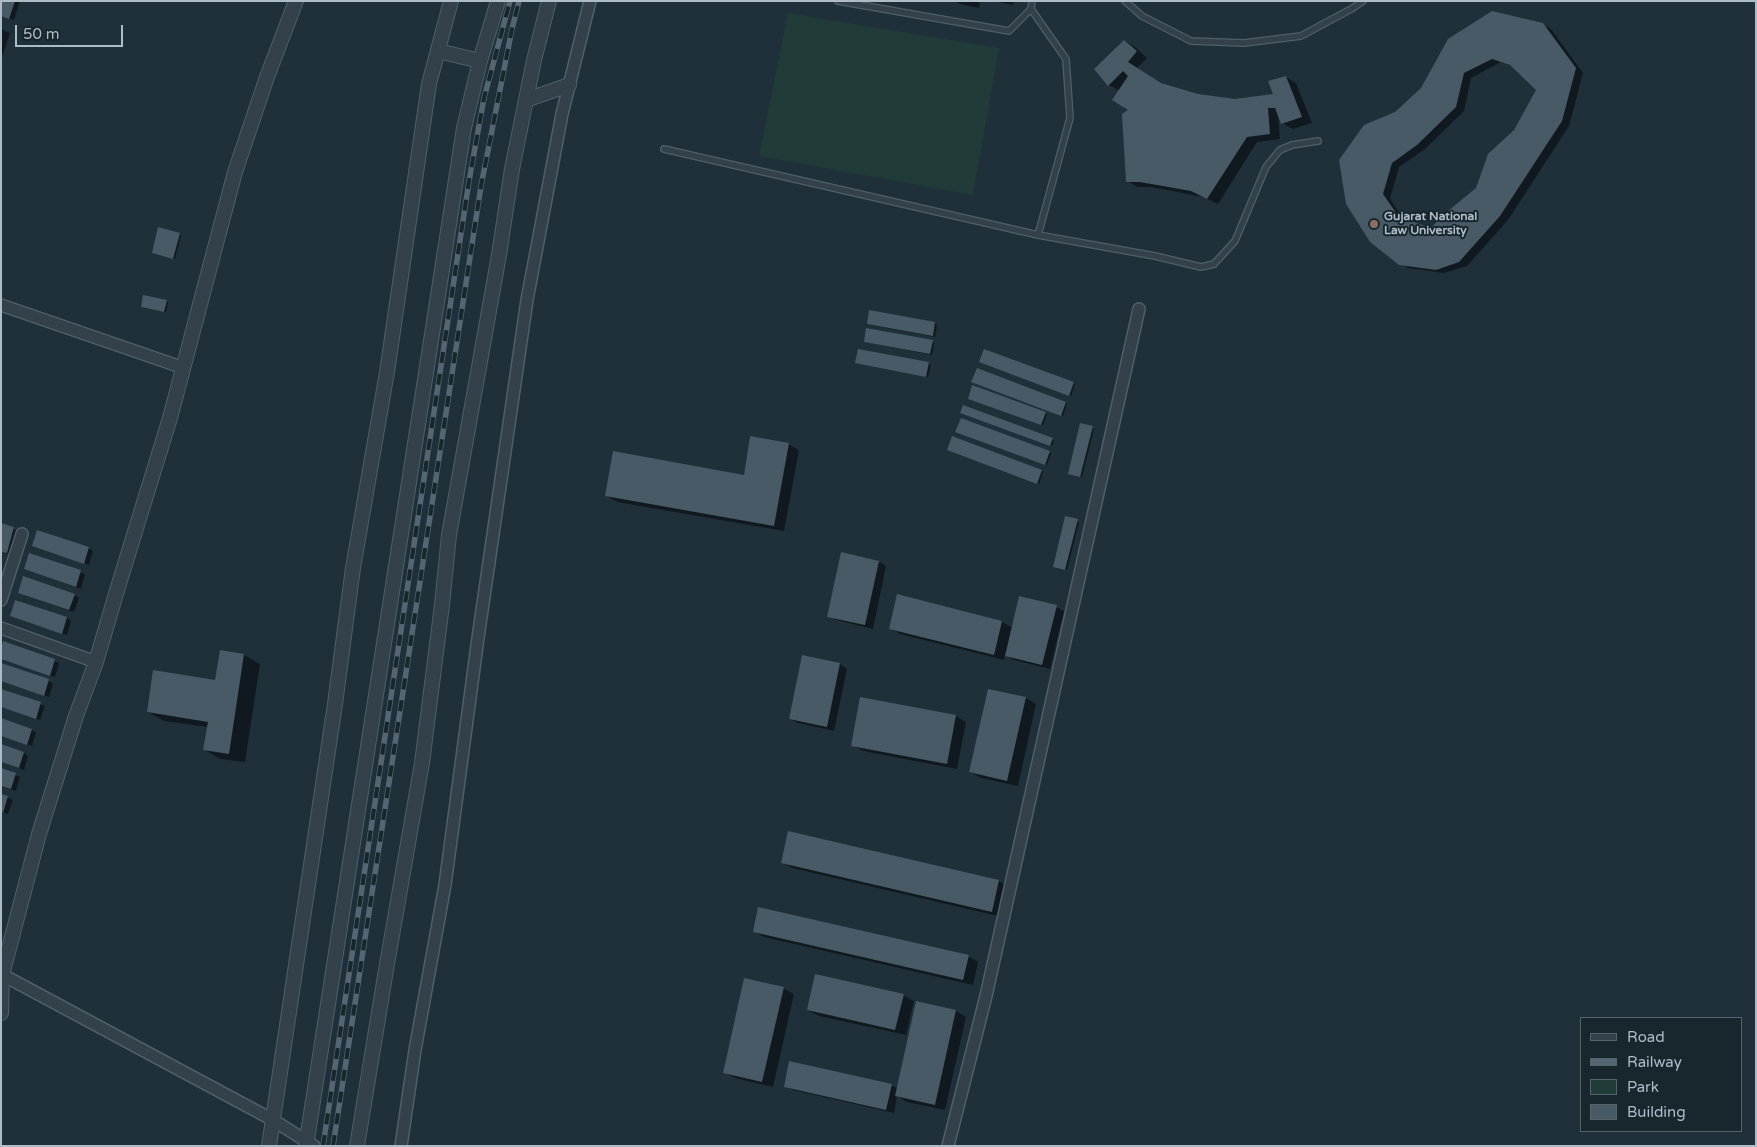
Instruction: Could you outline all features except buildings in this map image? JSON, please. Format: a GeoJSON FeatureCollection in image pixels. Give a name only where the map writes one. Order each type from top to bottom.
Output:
{"type":"FeatureCollection","features":[{"type":"Feature","properties":{"kind":"street"},"geometry":{"type":"LineString","coordinates":[[1,1014],[2,975],[39,834],[76,716],[96,662],[184,368],[235,172],[267,77],[296,1]]}},
{"type":"Feature","properties":{"kind":"street"},"geometry":{"type":"LineString","coordinates":[[269,1146],[334,714],[352,568],[387,372],[429,84],[451,1]]}},
{"type":"Feature","properties":{"kind":"street"},"geometry":{"type":"LineString","coordinates":[[2,975],[273,1120],[309,1144],[464,128],[480,61],[498,1]]}},
{"type":"Feature","properties":{"kind":"street"},"geometry":{"type":"LineString","coordinates":[[357,1146],[422,762],[449,535],[499,255],[512,170],[549,1]]}},
{"type":"Feature","properties":{"kind":"street"},"geometry":{"type":"LineString","coordinates":[[401,1146],[415,1050],[445,885],[478,638],[527,300],[562,114],[590,1]]}},
{"type":"Feature","properties":{"kind":"street"},"geometry":{"type":"LineString","coordinates":[[438,50],[480,61]]}},
{"type":"Feature","properties":{"kind":"street"},"geometry":{"type":"LineString","coordinates":[[526,100],[569,85]]}},
{"type":"Feature","properties":{"kind":"street"},"geometry":{"type":"LineString","coordinates":[[1,305],[184,368]]}},
{"type":"Feature","properties":{"kind":"street"},"geometry":{"type":"LineString","coordinates":[[948,1146],[988,987],[1139,309]]}},
{"type":"Feature","properties":{"kind":"street"},"geometry":{"type":"LineString","coordinates":[[1,600],[5,573],[22,534]]}},
{"type":"Feature","properties":{"kind":"street"},"geometry":{"type":"LineString","coordinates":[[1,628],[96,662]]}},
{"type":"Feature","properties":{"kind":"lane"},"geometry":{"type":"LineString","coordinates":[[838,1],[869,4],[1010,31],[1031,9],[1032,1]]}},
{"type":"Feature","properties":{"kind":"lane"},"geometry":{"type":"LineString","coordinates":[[1125,1],[1142,16],[1191,41],[1244,43],[1301,36],[1363,1]]}},
{"type":"Feature","properties":{"kind":"lane"},"geometry":{"type":"LineString","coordinates":[[1031,9],[1066,59],[1070,118],[1038,235]]}},
{"type":"Feature","properties":{"kind":"lane"},"geometry":{"type":"LineString","coordinates":[[664,149],[1038,235],[1155,256],[1202,267],[1214,264],[1235,242],[1266,167],[1280,150],[1292,145],[1318,141]]}},
{"type":"Feature","properties":{"kind":"green space"},"geometry":{"type":"Polygon","coordinates":[[[788,13],[999,48],[973,195],[759,156],[788,13]]]}},
{"type":"Feature","properties":{"kind":"railway"},"geometry":{"type":"LineString","coordinates":[[323,1146],[469,181],[484,98],[510,1]]}},
{"type":"Feature","properties":{"kind":"railway"},"geometry":{"type":"LineString","coordinates":[[333,1146],[481,186],[519,1]]}},
{"type":"Feature","properties":{"kind":"place","name":"Gujarat National Law University"},"geometry":{"type":"Point","coordinates":[1374,224]}}]}
